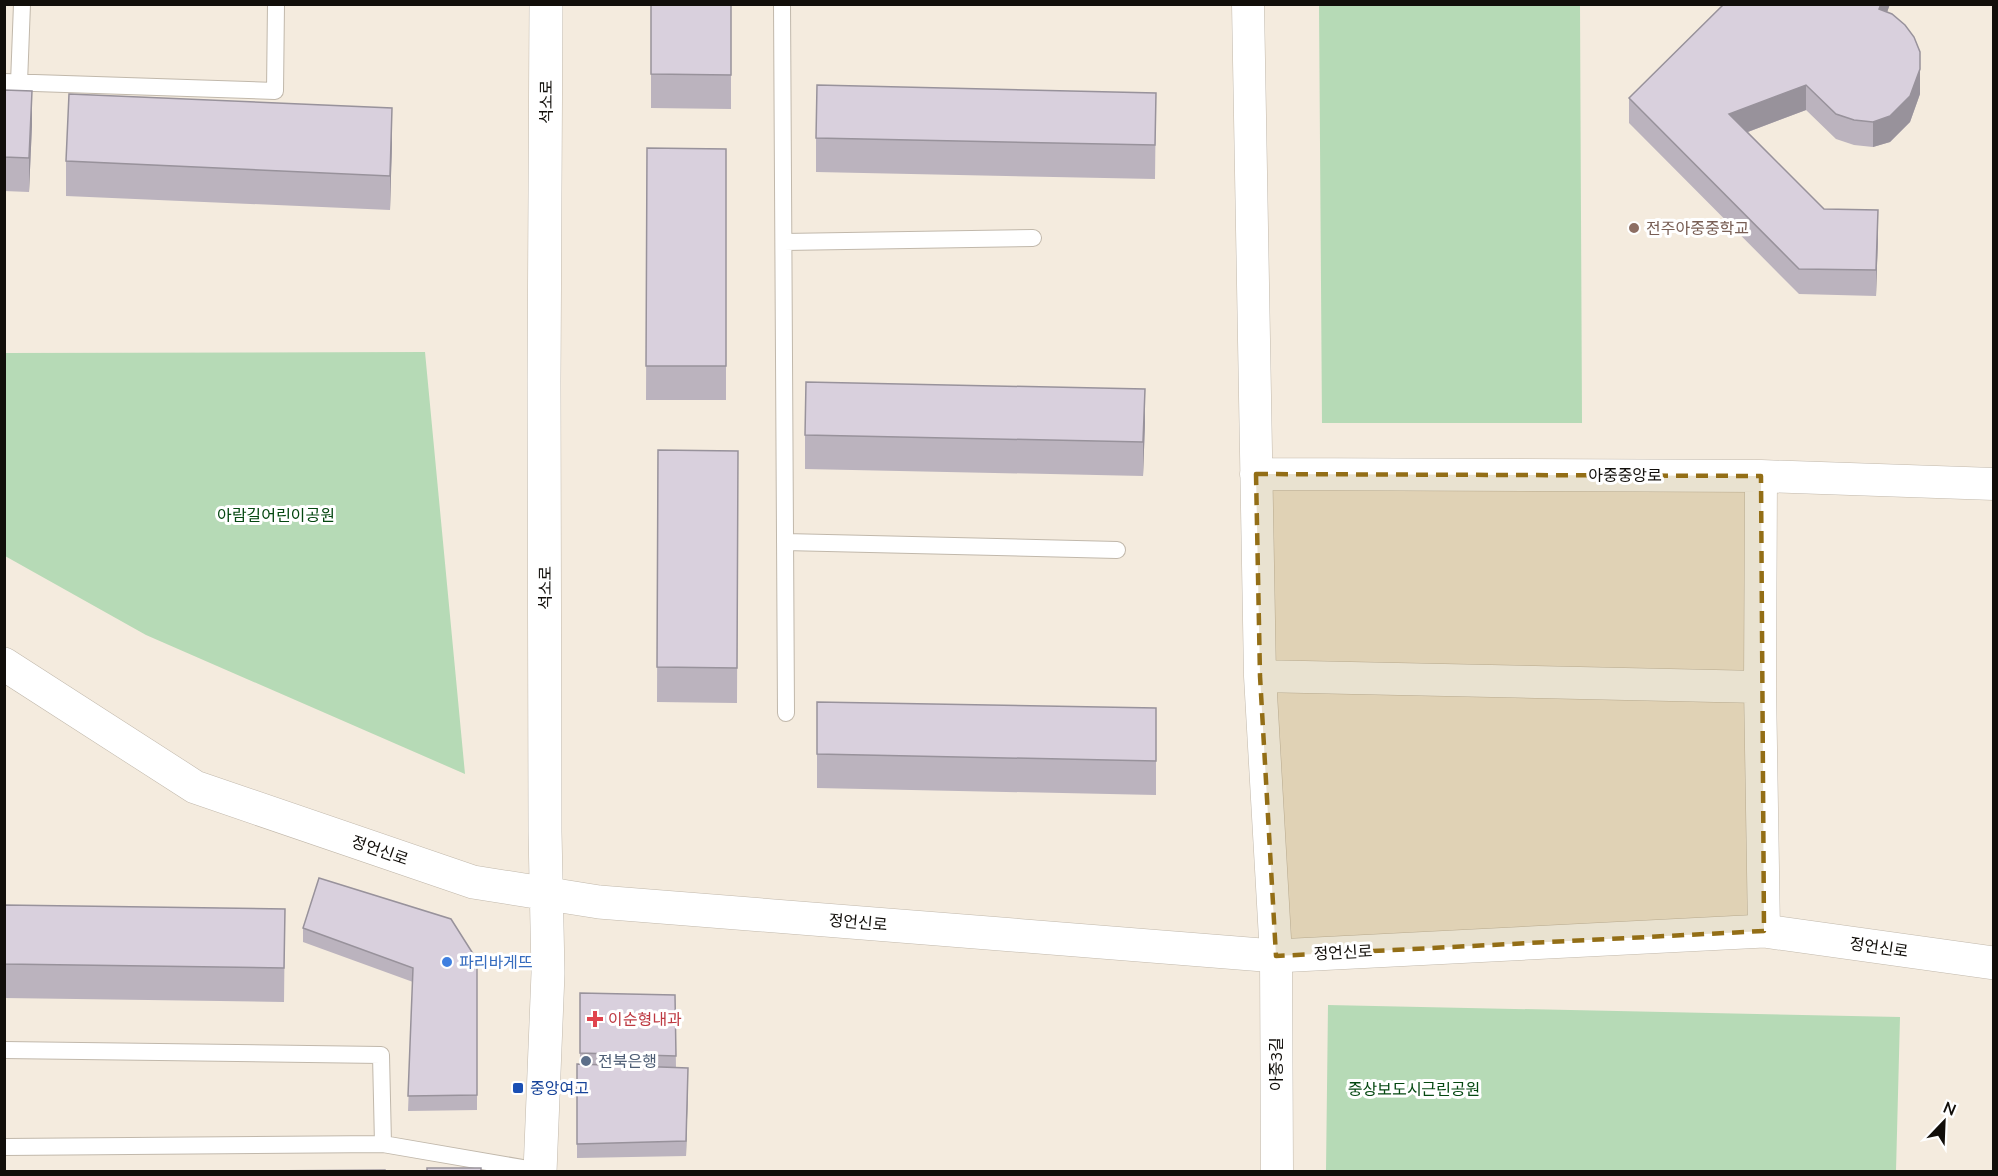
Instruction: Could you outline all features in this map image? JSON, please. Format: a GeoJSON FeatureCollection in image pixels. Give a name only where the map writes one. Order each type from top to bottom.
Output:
{"type":"FeatureCollection","features":[{"type":"Feature","properties":{"kind":"street","name":"석소로"},"geometry":{"type":"LineString","coordinates":[[541,1171],[548,973],[544,418],[546,4]]}},
{"type":"Feature","properties":{"kind":"street","name":"아중3길"},"geometry":{"type":"LineString","coordinates":[[1248,4],[1260,676],[1276,956],[1277,1172]]}},
{"type":"Feature","properties":{"kind":"street","name":"아중중앙로"},"geometry":{"type":"LineString","coordinates":[[1256,474],[1761,476],[1994,484]]}},
{"type":"Feature","properties":{"kind":"street"},"geometry":{"type":"LineString","coordinates":[[1761,476],[1760,687],[1764,931]]}},
{"type":"Feature","properties":{"kind":"street","name":"정언신로"},"geometry":{"type":"LineString","coordinates":[[4,664],[195,787],[473,882],[599,902],[1276,956],[1764,931],[1994,963]]}},
{"type":"Feature","properties":{"kind":"street"},"geometry":{"type":"LineString","coordinates":[[1260,676],[1760,687]]}},
{"type":"Feature","properties":{"kind":"lane"},"geometry":{"type":"LineString","coordinates":[[22,4],[12,82],[275,91],[276,4]]}},
{"type":"Feature","properties":{"kind":"lane"},"geometry":{"type":"LineString","coordinates":[[782,4],[786,713]]}},
{"type":"Feature","properties":{"kind":"lane"},"geometry":{"type":"LineString","coordinates":[[784,242],[1033,238]]}},
{"type":"Feature","properties":{"kind":"lane"},"geometry":{"type":"LineString","coordinates":[[785,542],[1116,550]]}},
{"type":"Feature","properties":{"kind":"lane"},"geometry":{"type":"LineString","coordinates":[[4,1050],[381,1055],[383,1144]]}},
{"type":"Feature","properties":{"kind":"lane"},"geometry":{"type":"LineString","coordinates":[[4,1148],[383,1144],[541,1171]]}},
{"type":"Feature","properties":{"kind":"highlighted area"},"geometry":{"type":"Polygon","coordinates":[[[1256,474],[1761,476],[1764,931],[1276,956],[1260,676],[1256,474]]]}},
{"type":"Feature","properties":{"kind":"green space"},"geometry":{"type":"Polygon","coordinates":[[[1319,5],[1580,5],[1582,423],[1322,423],[1319,5]]]}},
{"type":"Feature","properties":{"kind":"green space","name":"아람길어린이공원"},"geometry":{"type":"Polygon","coordinates":[[[425,352],[465,774],[146,635],[5,556],[5,353],[425,352]]]}},
{"type":"Feature","properties":{"kind":"green space","name":"중상보도시근린공원"},"geometry":{"type":"Polygon","coordinates":[[[1328,1005],[1900,1017],[1896,1171],[1326,1171],[1328,1005]]]}},
{"type":"Feature","properties":{"kind":"building"},"geometry":{"type":"Polygon","coordinates":[[[651,4],[731,4],[731,75],[651,74],[651,4]]]}},
{"type":"Feature","properties":{"kind":"building"},"geometry":{"type":"Polygon","coordinates":[[[1724,4],[1881,4],[1879,9],[1892,14],[1914,37],[1920,52],[1920,69],[1910,96],[1890,116],[1873,122],[1854,120],[1836,114],[1806,85],[1729,114],[1824,209],[1878,210],[1876,270],[1799,269],[1629,98],[1724,4]]]}},
{"type":"Feature","properties":{"kind":"building"},"geometry":{"type":"Polygon","coordinates":[[[817,85],[1156,93],[1155,145],[816,138],[817,85]]]}},
{"type":"Feature","properties":{"kind":"building"},"geometry":{"type":"Polygon","coordinates":[[[4,90],[32,91],[29,158],[4,157],[4,90]]]}},
{"type":"Feature","properties":{"kind":"building"},"geometry":{"type":"Polygon","coordinates":[[[69,94],[392,108],[390,176],[66,161],[69,94]]]}},
{"type":"Feature","properties":{"kind":"building"},"geometry":{"type":"Polygon","coordinates":[[[647,148],[726,149],[726,366],[646,366],[647,148]]]}},
{"type":"Feature","properties":{"kind":"building"},"geometry":{"type":"Polygon","coordinates":[[[806,382],[1145,389],[1143,442],[805,435],[806,382]]]}},
{"type":"Feature","properties":{"kind":"building"},"geometry":{"type":"Polygon","coordinates":[[[658,450],[738,451],[737,668],[657,667],[658,450]]]}},
{"type":"Feature","properties":{"kind":"building"},"geometry":{"type":"Polygon","coordinates":[[[817,702],[1156,708],[1156,761],[817,754],[817,702]]]}},
{"type":"Feature","properties":{"kind":"building"},"geometry":{"type":"Polygon","coordinates":[[[319,878],[451,919],[477,960],[477,1095],[408,1096],[413,968],[303,928],[319,878]]]}},
{"type":"Feature","properties":{"kind":"building"},"geometry":{"type":"Polygon","coordinates":[[[4,905],[285,909],[284,968],[4,964],[4,905]]]}},
{"type":"Feature","properties":{"kind":"building"},"geometry":{"type":"Polygon","coordinates":[[[580,993],[675,995],[676,1056],[580,1053],[580,993]]]}},
{"type":"Feature","properties":{"kind":"building"},"geometry":{"type":"Polygon","coordinates":[[[577,1064],[688,1068],[686,1141],[577,1144],[577,1064]]]}},
{"type":"Feature","properties":{"kind":"building"},"geometry":{"type":"Polygon","coordinates":[[[427,1168],[481,1168],[481,1172],[427,1172],[427,1168]]]}},
{"type":"Feature","properties":{"kind":"building"},"geometry":{"type":"Polygon","coordinates":[[[385,1170],[385,1172],[147,1172],[385,1170]]]}},
{"type":"Feature","properties":{"kind":"place","name":"전주아중중학교"},"geometry":{"type":"Point","coordinates":[1634,228]}},
{"type":"Feature","properties":{"kind":"place","name":"파리바게뜨"},"geometry":{"type":"Point","coordinates":[447,962]}},
{"type":"Feature","properties":{"kind":"place","name":"이순형내과"},"geometry":{"type":"Point","coordinates":[595,1019]}},
{"type":"Feature","properties":{"kind":"place","name":"전북은행"},"geometry":{"type":"Point","coordinates":[586,1061]}},
{"type":"Feature","properties":{"kind":"place","name":"중앙여고"},"geometry":{"type":"Point","coordinates":[518,1088]}}]}
